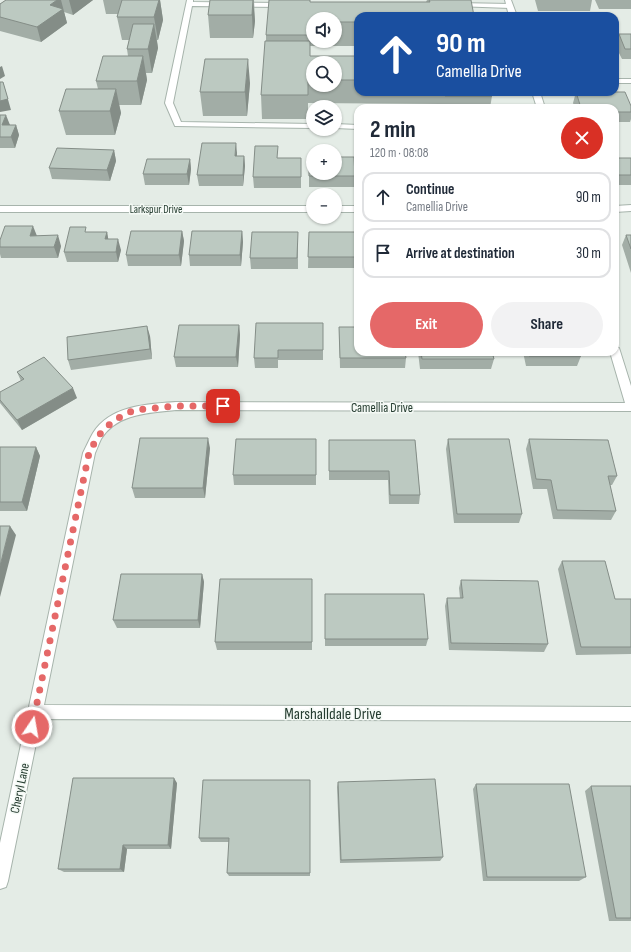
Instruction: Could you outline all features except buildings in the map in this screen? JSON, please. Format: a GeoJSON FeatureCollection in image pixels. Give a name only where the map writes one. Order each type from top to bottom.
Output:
{"type":"FeatureCollection","features":[{"type":"Feature","properties":{"kind":"street"},"geometry":{"type":"LineString","coordinates":[[291,5],[190,2],[169,103],[178,124],[306,126]]}},
{"type":"Feature","properties":{"kind":"street"},"geometry":{"type":"LineString","coordinates":[[448,5],[509,3]]}},
{"type":"Feature","properties":{"kind":"street"},"geometry":{"type":"LineString","coordinates":[[619,81],[631,81]]}},
{"type":"Feature","properties":{"kind":"street"},"geometry":{"type":"LineString","coordinates":[[342,126],[354,127]]}},
{"type":"Feature","properties":{"kind":"street"},"geometry":{"type":"LineString","coordinates":[[619,208],[631,208]]}},
{"type":"Feature","properties":{"kind":"street","name":"Larkspur Drive"},"geometry":{"type":"LineString","coordinates":[[0,209],[306,209]]}},
{"type":"Feature","properties":{"kind":"street"},"geometry":{"type":"LineString","coordinates":[[342,209],[354,210]]}},
{"type":"Feature","properties":{"kind":"street"},"geometry":{"type":"LineString","coordinates":[[616,356],[631,406]]}},
{"type":"Feature","properties":{"kind":"street","name":"Camellia Drive"},"geometry":{"type":"LineString","coordinates":[[134,410],[176,406],[631,406]]}},
{"type":"Feature","properties":{"kind":"street","name":"Cheryl Lane"},"geometry":{"type":"LineString","coordinates":[[0,881],[89,453],[98,436],[113,421],[134,410]]}},
{"type":"Feature","properties":{"kind":"street","name":"Marshalldale Drive"},"geometry":{"type":"LineString","coordinates":[[35,712],[631,714]]}},
{"type":"Feature","properties":{"kind":"route"},"geometry":{"type":"LineString","coordinates":[[32,727],[89,453],[98,436],[113,421],[134,410],[176,406],[223,406]]}}]}
